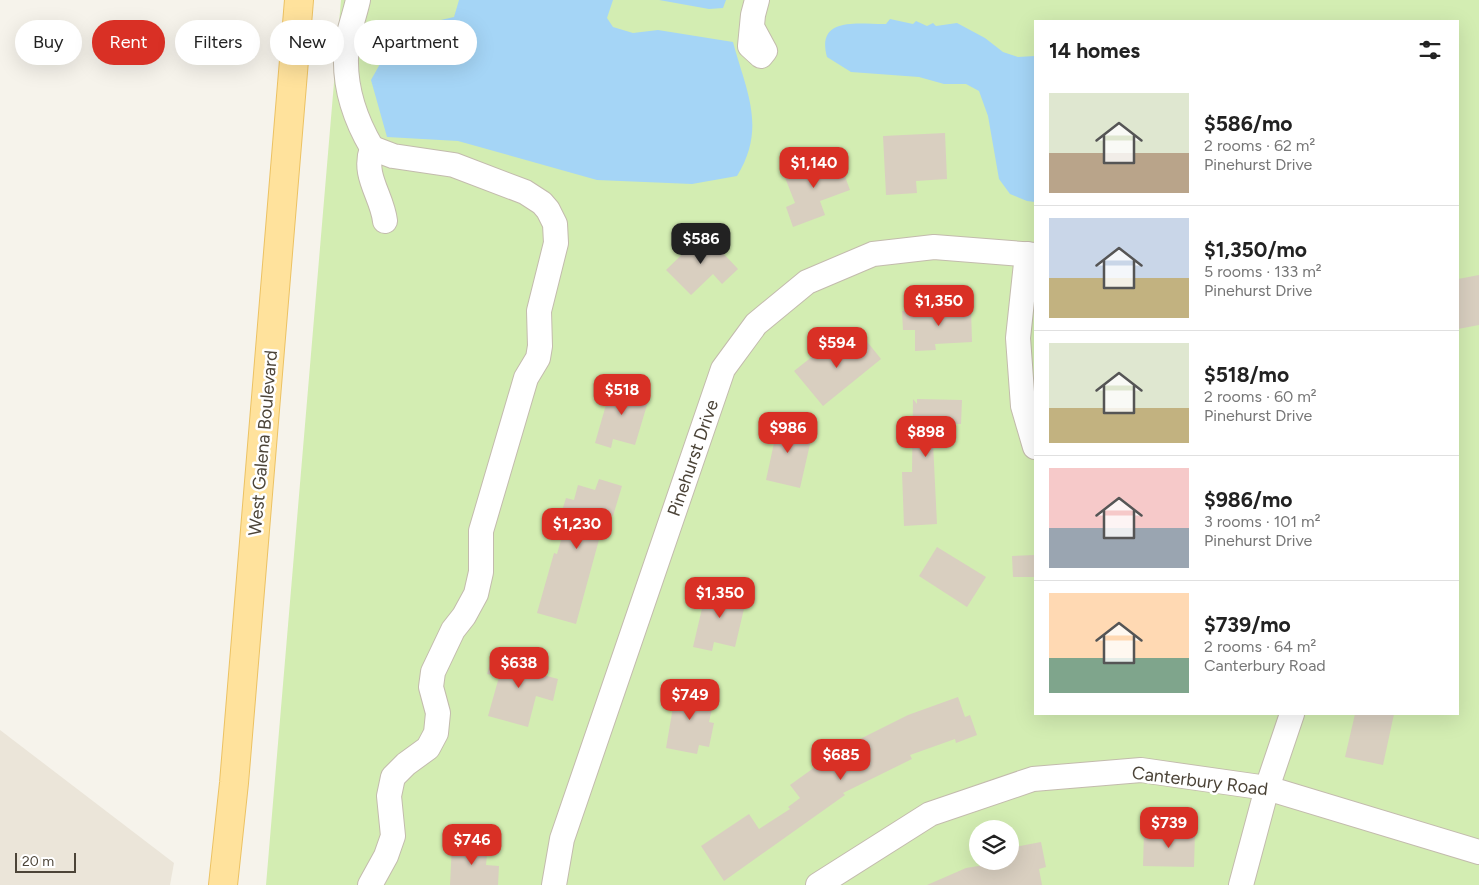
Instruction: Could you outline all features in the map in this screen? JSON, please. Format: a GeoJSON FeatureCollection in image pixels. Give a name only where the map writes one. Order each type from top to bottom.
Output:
{"type":"FeatureCollection","features":[{"type":"Feature","properties":{"kind":"main road","name":"West Galena Boulevard"},"geometry":{"type":"LineString","coordinates":[[223,885],[236,763],[300,0]]}},
{"type":"Feature","properties":{"kind":"street"},"geometry":{"type":"LineString","coordinates":[[358,0],[348,37],[346,80],[353,108],[372,148],[393,156],[454,165],[525,192],[542,203],[548,210],[557,233],[554,256],[539,311],[540,346],[538,358],[526,378],[481,531],[479,582],[470,606],[453,630],[433,672],[431,687],[438,713],[436,733],[428,748],[406,764],[393,777],[389,796],[393,836],[386,856],[370,885]]}},
{"type":"Feature","properties":{"kind":"street"},"geometry":{"type":"LineString","coordinates":[[752,27],[757,0]]}},
{"type":"Feature","properties":{"kind":"street"},"geometry":{"type":"LineString","coordinates":[[372,148],[369,155],[370,178],[384,207],[386,221]]}},
{"type":"Feature","properties":{"kind":"street","name":"Pinehurst Drive"},"geometry":{"type":"LineString","coordinates":[[554,885],[562,839],[723,369],[756,324],[807,282],[873,254],[934,247],[1031,254]]}},
{"type":"Feature","properties":{"kind":"street"},"geometry":{"type":"LineString","coordinates":[[1031,254],[1018,338],[1023,406],[1034,444]]}},
{"type":"Feature","properties":{"kind":"street"},"geometry":{"type":"LineString","coordinates":[[1241,885],[1267,788],[1292,715]]}},
{"type":"Feature","properties":{"kind":"street","name":"Canterbury Road"},"geometry":{"type":"LineString","coordinates":[[830,882],[930,814],[1033,779],[1141,770],[1267,788],[1479,852]]}},
{"type":"Feature","properties":{"kind":"shaded area"},"geometry":{"type":"Polygon","coordinates":[[[0,730],[174,863],[170,885],[0,885],[0,730]]]}},
{"type":"Feature","properties":{"kind":"green space"},"geometry":{"type":"Polygon","coordinates":[[[341,0],[1479,0],[1479,885],[266,885],[335,65],[344,65],[344,20],[339,20],[341,0]]]}},
{"type":"Feature","properties":{"kind":"water"},"geometry":{"type":"Polygon","coordinates":[[[459,0],[613,0],[607,18],[613,27],[633,33],[658,30],[733,42],[748,93],[752,125],[751,141],[746,158],[737,176],[692,184],[597,180],[458,141],[387,137],[371,80],[379,65],[477,65],[477,20],[441,20],[454,17],[459,0]]]}},
{"type":"Feature","properties":{"kind":"water"},"geometry":{"type":"Polygon","coordinates":[[[659,0],[726,0],[723,8],[709,9],[659,0]]]}},
{"type":"Feature","properties":{"kind":"water"},"geometry":{"type":"Polygon","coordinates":[[[890,19],[913,24],[916,21],[927,26],[933,23],[936,26],[957,23],[985,38],[1003,52],[1018,57],[1034,56],[1034,202],[1010,194],[999,179],[988,116],[979,91],[966,84],[944,84],[919,77],[851,72],[827,57],[825,43],[828,34],[835,28],[854,24],[886,24],[890,19]]]}},
{"type":"Feature","properties":{"kind":"building"},"geometry":{"type":"Polygon","coordinates":[[[945,133],[947,179],[916,181],[917,193],[886,195],[883,136],[945,133]]]}},
{"type":"Feature","properties":{"kind":"building"},"geometry":{"type":"Polygon","coordinates":[[[837,155],[850,190],[820,201],[825,215],[793,227],[786,207],[795,203],[784,175],[837,155]]]}},
{"type":"Feature","properties":{"kind":"building"},"geometry":{"type":"Polygon","coordinates":[[[704,233],[738,269],[722,284],[713,274],[691,295],[666,270],[704,233]]]}},
{"type":"Feature","properties":{"kind":"building"},"geometry":{"type":"Polygon","coordinates":[[[1479,275],[1479,325],[1459,329],[1459,279],[1479,275]]]}},
{"type":"Feature","properties":{"kind":"building"},"geometry":{"type":"Polygon","coordinates":[[[971,308],[972,342],[935,344],[936,350],[915,351],[915,330],[903,330],[902,311],[971,308]]]}},
{"type":"Feature","properties":{"kind":"building"},"geometry":{"type":"Polygon","coordinates":[[[861,334],[881,359],[823,406],[794,371],[823,348],[831,358],[861,334]]]}},
{"type":"Feature","properties":{"kind":"building"},"geometry":{"type":"Polygon","coordinates":[[[612,384],[650,395],[635,445],[613,439],[611,448],[595,443],[612,384]]]}},
{"type":"Feature","properties":{"kind":"building"},"geometry":{"type":"Polygon","coordinates":[[[913,399],[917,404],[917,399],[962,400],[961,424],[944,424],[944,444],[933,443],[937,524],[904,526],[902,472],[912,472],[913,399]]]}},
{"type":"Feature","properties":{"kind":"building"},"geometry":{"type":"Polygon","coordinates":[[[772,422],[813,431],[800,488],[766,480],[774,443],[767,441],[772,422]]]}},
{"type":"Feature","properties":{"kind":"building"},"geometry":{"type":"Polygon","coordinates":[[[599,479],[622,486],[613,516],[606,514],[576,624],[537,613],[554,553],[557,554],[568,516],[561,514],[566,498],[574,500],[578,485],[595,490],[599,479]]]}},
{"type":"Feature","properties":{"kind":"building"},"geometry":{"type":"Polygon","coordinates":[[[937,547],[986,577],[967,607],[919,576],[937,547]]]}},
{"type":"Feature","properties":{"kind":"building"},"geometry":{"type":"Polygon","coordinates":[[[1034,555],[1034,577],[1013,577],[1012,556],[1034,555]]]}},
{"type":"Feature","properties":{"kind":"building"},"geometry":{"type":"Polygon","coordinates":[[[707,587],[747,596],[735,647],[714,642],[712,651],[693,647],[707,587]]]}},
{"type":"Feature","properties":{"kind":"building"},"geometry":{"type":"Polygon","coordinates":[[[521,653],[544,659],[540,674],[558,679],[553,701],[536,696],[528,727],[488,716],[499,677],[487,674],[492,657],[518,665],[521,653]]]}},
{"type":"Feature","properties":{"kind":"building"},"geometry":{"type":"Polygon","coordinates":[[[677,684],[702,689],[700,701],[713,704],[709,722],[714,723],[709,747],[699,745],[697,754],[666,748],[677,684]]]}},
{"type":"Feature","properties":{"kind":"building"},"geometry":{"type":"Polygon","coordinates":[[[958,697],[965,717],[970,715],[977,735],[956,743],[955,739],[910,755],[912,759],[843,793],[845,795],[724,881],[701,846],[749,814],[759,829],[790,809],[788,807],[800,798],[790,785],[840,749],[908,715],[958,697]]]}},
{"type":"Feature","properties":{"kind":"building"},"geometry":{"type":"Polygon","coordinates":[[[1355,715],[1394,715],[1383,765],[1345,757],[1355,715]]]}},
{"type":"Feature","properties":{"kind":"building"},"geometry":{"type":"Polygon","coordinates":[[[1144,831],[1195,832],[1194,867],[1143,866],[1144,831]]]}},
{"type":"Feature","properties":{"kind":"building"},"geometry":{"type":"Polygon","coordinates":[[[1041,842],[1046,867],[1039,869],[1042,885],[927,885],[966,868],[969,868],[969,870],[1019,870],[1019,846],[1041,842]]]}},
{"type":"Feature","properties":{"kind":"building"},"geometry":{"type":"Polygon","coordinates":[[[452,843],[488,845],[486,865],[499,866],[498,885],[450,885],[452,843]]]}}]}
